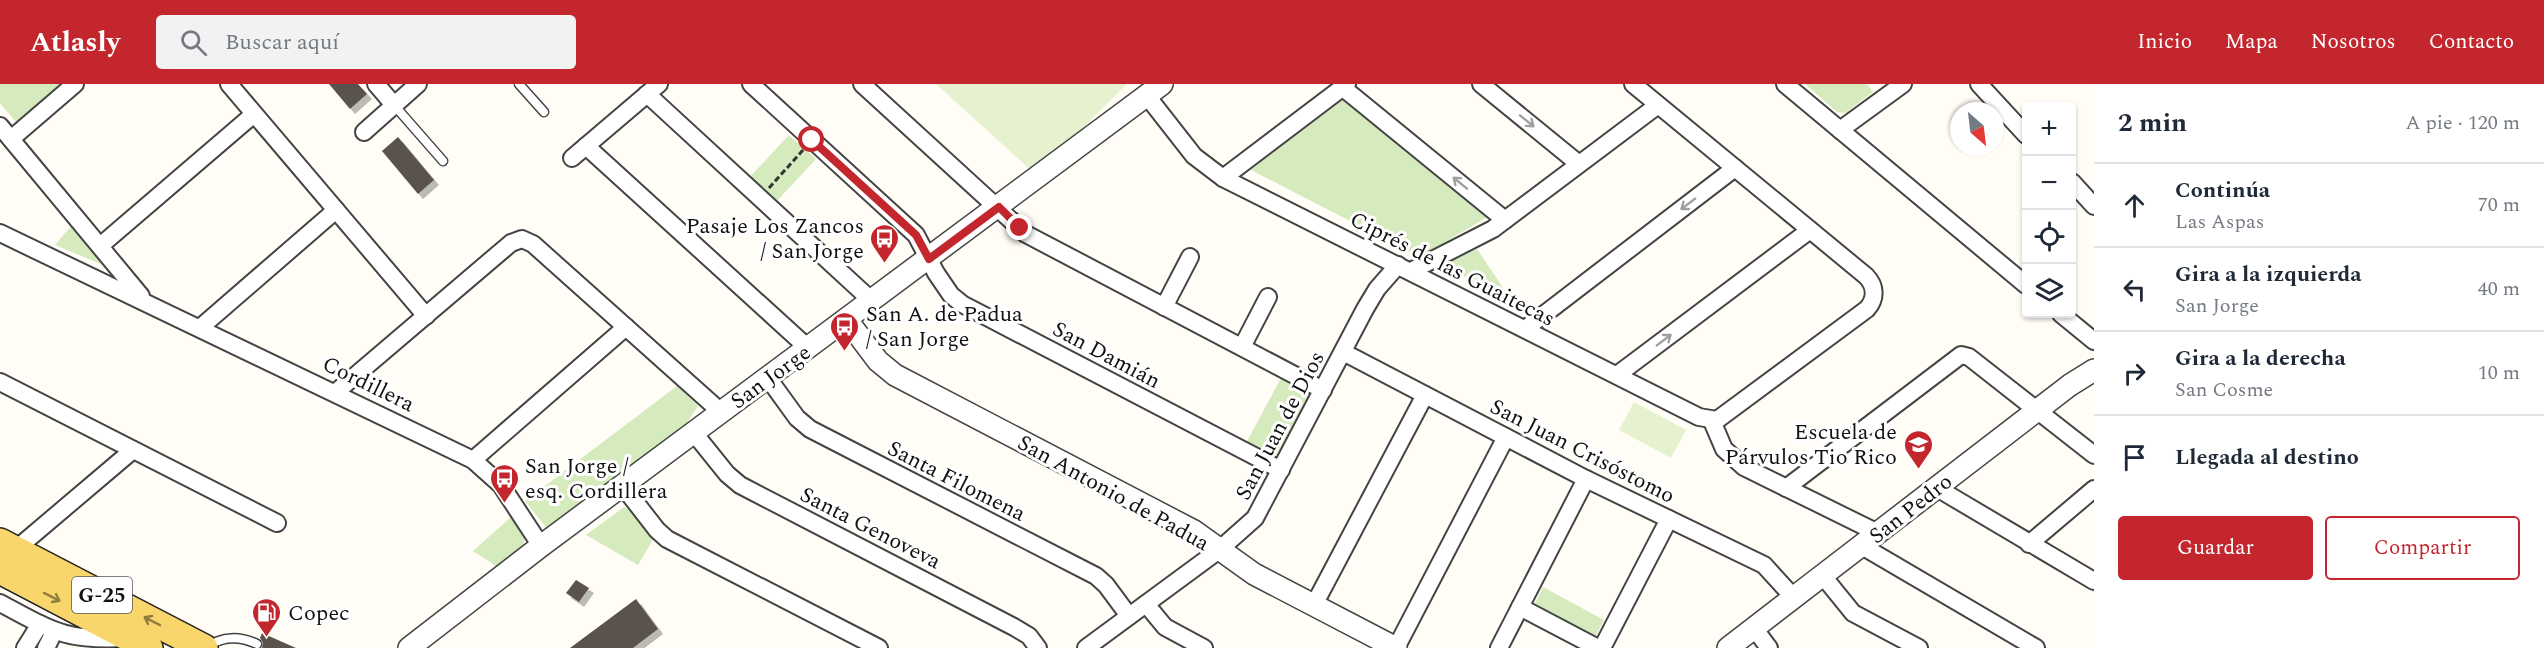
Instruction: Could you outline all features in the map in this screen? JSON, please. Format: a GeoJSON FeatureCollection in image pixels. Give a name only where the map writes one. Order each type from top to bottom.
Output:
{"type":"FeatureCollection","features":[{"type":"Feature","properties":{"kind":"main road","name":"G-25"},"geometry":{"type":"LineString","coordinates":[[5,554],[140,643]]}},
{"type":"Feature","properties":{"kind":"main road","name":"G-25"},"geometry":{"type":"LineString","coordinates":[[5,554],[205,648]]}},
{"type":"Feature","properties":{"kind":"street"},"geometry":{"type":"LineString","coordinates":[[5,133],[75,84]]}},
{"type":"Feature","properties":{"kind":"street"},"geometry":{"type":"LineString","coordinates":[[229,84],[426,316]]}},
{"type":"Feature","properties":{"kind":"street"},"geometry":{"type":"LineString","coordinates":[[376,84],[394,105]]}},
{"type":"Feature","properties":{"kind":"street"},"geometry":{"type":"LineString","coordinates":[[363,132],[418,84]]}},
{"type":"Feature","properties":{"kind":"street","name":"San Damián"},"geometry":{"type":"LineString","coordinates":[[751,84],[916,235],[947,290],[962,304],[1281,470]]}},
{"type":"Feature","properties":{"kind":"street"},"geometry":{"type":"LineString","coordinates":[[862,84],[1035,239],[1323,390]]}},
{"type":"Feature","properties":{"kind":"street"},"geometry":{"type":"LineString","coordinates":[[1481,84],[1579,165]]}},
{"type":"Feature","properties":{"kind":"street"},"geometry":{"type":"LineString","coordinates":[[1633,84],[1870,280],[1874,292],[1872,301],[1866,309],[1727,414],[1712,421],[1724,449],[1744,468],[1786,488],[1870,539],[2036,648]]}},
{"type":"Feature","properties":{"kind":"street"},"geometry":{"type":"LineString","coordinates":[[1785,84],[2022,282]]}},
{"type":"Feature","properties":{"kind":"street"},"geometry":{"type":"LineString","coordinates":[[1840,130],[1903,84]]}},
{"type":"Feature","properties":{"kind":"street"},"geometry":{"type":"LineString","coordinates":[[1978,84],[2022,131]]}},
{"type":"Feature","properties":{"kind":"street"},"geometry":{"type":"LineString","coordinates":[[1223,178],[1345,86],[1505,220]]}},
{"type":"Feature","properties":{"kind":"street","name":"San Jorge"},"geometry":{"type":"LineString","coordinates":[[409,648],[541,546],[999,207],[1152,88]]}},
{"type":"Feature","properties":{"kind":"street","name":"Ciprés de las Guaitecas"},"geometry":{"type":"LineString","coordinates":[[1152,88],[1194,156],[1223,178],[1699,417],[1712,421]]}},
{"type":"Feature","properties":{"kind":"street"},"geometry":{"type":"LineString","coordinates":[[572,158],[653,89],[760,197],[872,300]]}},
{"type":"Feature","properties":{"kind":"street","name":"San Juan de Dios"},"geometry":{"type":"LineString","coordinates":[[1086,648],[1219,550],[1256,518],[1371,299],[1405,268],[1467,245],[1505,220],[1658,105]]}},
{"type":"Feature","properties":{"kind":"street"},"geometry":{"type":"LineString","coordinates":[[100,246],[254,114]]}},
{"type":"Feature","properties":{"kind":"street","name":"Cordillera"},"geometry":{"type":"LineString","coordinates":[[5,133],[146,301]]}},
{"type":"Feature","properties":{"kind":"street"},"geometry":{"type":"LineString","coordinates":[[586,146],[808,348]]}},
{"type":"Feature","properties":{"kind":"street"},"geometry":{"type":"LineString","coordinates":[[1524,329],[1735,168]]}},
{"type":"Feature","properties":{"kind":"street"},"geometry":{"type":"LineString","coordinates":[[2076,186],[2094,206]]}},
{"type":"Feature","properties":{"kind":"street"},"geometry":{"type":"LineString","coordinates":[[201,327],[336,210]]}},
{"type":"Feature","properties":{"kind":"street"},"geometry":{"type":"LineString","coordinates":[[1617,375],[1810,230]]}},
{"type":"Feature","properties":{"kind":"street","name":"Cordillera"},"geometry":{"type":"LineString","coordinates":[[0,233],[201,327],[473,460],[501,485],[541,546]]}},
{"type":"Feature","properties":{"kind":"street"},"geometry":{"type":"LineString","coordinates":[[336,392],[511,243],[522,240],[533,244],[721,412]]}},
{"type":"Feature","properties":{"kind":"street"},"geometry":{"type":"LineString","coordinates":[[1164,307],[1190,257]]}},
{"type":"Feature","properties":{"kind":"street"},"geometry":{"type":"LineString","coordinates":[[1242,347],[1268,297]]}},
{"type":"Feature","properties":{"kind":"street"},"geometry":{"type":"LineString","coordinates":[[2066,318],[2094,341]]}},
{"type":"Feature","properties":{"kind":"street","name":"San Antonio de Padua"},"geometry":{"type":"LineString","coordinates":[[847,320],[878,362],[895,375],[1185,526],[1254,574],[1396,648]]}},
{"type":"Feature","properties":{"kind":"street"},"geometry":{"type":"LineString","coordinates":[[473,460],[626,327]]}},
{"type":"Feature","properties":{"kind":"street","name":"San Juan Crisóstomo"},"geometry":{"type":"LineString","coordinates":[[1343,352],[1586,479],[1764,565],[1794,598]]}},
{"type":"Feature","properties":{"kind":"street"},"geometry":{"type":"LineString","coordinates":[[1786,488],[1961,355],[1969,357],[2094,455]]}},
{"type":"Feature","properties":{"kind":"street","name":"San Pedro"},"geometry":{"type":"LineString","coordinates":[[1728,648],[2038,410],[2094,370]]}},
{"type":"Feature","properties":{"kind":"street","name":"Santa Filomena"},"geometry":{"type":"LineString","coordinates":[[768,378],[797,418],[810,429],[1096,576],[1106,585],[1129,616]]}},
{"type":"Feature","properties":{"kind":"street"},"geometry":{"type":"LineString","coordinates":[[0,382],[277,523]]}},
{"type":"Feature","properties":{"kind":"street"},"geometry":{"type":"LineString","coordinates":[[1314,605],[1425,395]]}},
{"type":"Feature","properties":{"kind":"street","name":"Santa Genoveva"},"geometry":{"type":"LineString","coordinates":[[693,433],[727,474],[740,485],[1014,627],[1029,636],[1038,648]]}},
{"type":"Feature","properties":{"kind":"street"},"geometry":{"type":"LineString","coordinates":[[1396,648],[1506,437]]}},
{"type":"Feature","properties":{"kind":"street"},"geometry":{"type":"LineString","coordinates":[[5,554],[133,450]]}},
{"type":"Feature","properties":{"kind":"street"},"geometry":{"type":"LineString","coordinates":[[1499,648],[1586,479]]}},
{"type":"Feature","properties":{"kind":"street"},"geometry":{"type":"LineString","coordinates":[[622,486],[657,531],[667,539],[879,648]]}},
{"type":"Feature","properties":{"kind":"street"},"geometry":{"type":"LineString","coordinates":[[1937,488],[2094,581]]}},
{"type":"Feature","properties":{"kind":"street"},"geometry":{"type":"LineString","coordinates":[[2029,544],[2094,489]]}},
{"type":"Feature","properties":{"kind":"street"},"geometry":{"type":"LineString","coordinates":[[1602,648],[1669,519]]}},
{"type":"Feature","properties":{"kind":"street"},"geometry":{"type":"LineString","coordinates":[[1823,576],[1853,613],[1919,648]]}},
{"type":"Feature","properties":{"kind":"street"},"geometry":{"type":"LineString","coordinates":[[0,603],[67,637],[140,643]]}},
{"type":"Feature","properties":{"kind":"street"},"geometry":{"type":"LineString","coordinates":[[1146,604],[1166,627],[1204,648]]}},
{"type":"Feature","properties":{"kind":"street"},"geometry":{"type":"LineString","coordinates":[[1520,608],[1598,648]]}},
{"type":"Feature","properties":{"kind":"street"},"geometry":{"type":"LineString","coordinates":[[25,648],[47,628]]}},
{"type":"Feature","properties":{"kind":"street"},"geometry":{"type":"LineString","coordinates":[[46,648],[47,628]]}},
{"type":"Feature","properties":{"kind":"street"},"geometry":{"type":"LineString","coordinates":[[1754,628],[1769,648]]}},
{"type":"Feature","properties":{"kind":"lane"},"geometry":{"type":"LineString","coordinates":[[519,84],[544,112]]}},
{"type":"Feature","properties":{"kind":"lane"},"geometry":{"type":"LineString","coordinates":[[394,105],[443,161]]}},
{"type":"Feature","properties":{"kind":"lane"},"geometry":{"type":"LineString","coordinates":[[205,648],[227,639],[243,639],[257,644]]}},
{"type":"Feature","properties":{"kind":"path"},"geometry":{"type":"LineString","coordinates":[[760,197],[812,140]]}},
{"type":"Feature","properties":{"kind":"green space"},"geometry":{"type":"Polygon","coordinates":[[[0,84],[62,84],[16,122],[0,103],[0,84]]]}},
{"type":"Feature","properties":{"kind":"green space"},"geometry":{"type":"Polygon","coordinates":[[[936,84],[1127,84],[1036,175],[936,84]]]}},
{"type":"Feature","properties":{"kind":"green space"},"geometry":{"type":"Polygon","coordinates":[[[1805,84],[1867,84],[1873,92],[1845,113],[1837,112],[1805,84]]]}},
{"type":"Feature","properties":{"kind":"green space"},"geometry":{"type":"Polygon","coordinates":[[[1343,96],[1489,216],[1420,257],[1251,170],[1343,96]]]}},
{"type":"Feature","properties":{"kind":"green space"},"geometry":{"type":"Polygon","coordinates":[[[789,135],[816,159],[775,203],[748,179],[789,135]]]}},
{"type":"Feature","properties":{"kind":"green space"},"geometry":{"type":"Polygon","coordinates":[[[72,225],[103,265],[55,245],[72,225]]]}},
{"type":"Feature","properties":{"kind":"green space"},"geometry":{"type":"Polygon","coordinates":[[[1477,249],[1514,304],[1443,265],[1477,249]]]}},
{"type":"Feature","properties":{"kind":"green space"},"geometry":{"type":"Polygon","coordinates":[[[1282,376],[1311,391],[1274,460],[1245,445],[1282,376]]]}},
{"type":"Feature","properties":{"kind":"green space"},"geometry":{"type":"Polygon","coordinates":[[[677,386],[698,406],[684,427],[549,531],[525,501],[677,386]]]}},
{"type":"Feature","properties":{"kind":"green space"},"geometry":{"type":"Polygon","coordinates":[[[1634,402],[1686,430],[1671,458],[1619,430],[1634,402]]]}},
{"type":"Feature","properties":{"kind":"green space"},"geometry":{"type":"Polygon","coordinates":[[[624,507],[654,538],[638,565],[586,535],[624,507]]]}},
{"type":"Feature","properties":{"kind":"green space"},"geometry":{"type":"Polygon","coordinates":[[[511,517],[525,533],[523,549],[499,568],[473,551],[511,517]]]}},
{"type":"Feature","properties":{"kind":"green space"},"geometry":{"type":"Polygon","coordinates":[[[1543,587],[1604,620],[1594,639],[1533,607],[1543,587]]]}},
{"type":"Feature","properties":{"kind":"building"},"geometry":{"type":"Polygon","coordinates":[[[329,84],[358,84],[367,94],[350,109],[329,84]]]}},
{"type":"Feature","properties":{"kind":"building"},"geometry":{"type":"Polygon","coordinates":[[[398,137],[434,180],[418,194],[382,151],[398,137]]]}},
{"type":"Feature","properties":{"kind":"building"},"geometry":{"type":"Polygon","coordinates":[[[576,580],[589,588],[579,602],[566,593],[576,580]]]}},
{"type":"Feature","properties":{"kind":"building"},"geometry":{"type":"Polygon","coordinates":[[[636,599],[658,629],[633,648],[570,648],[636,599]]]}},
{"type":"Feature","properties":{"kind":"building","name":"Copec"},"geometry":{"type":"Polygon","coordinates":[[[262,633],[296,648],[262,648],[263,643],[260,638],[262,633]]]}},
{"type":"Feature","properties":{"kind":"place","name":"Pasaje Los Zancos / San Jorge"},"geometry":{"type":"Point","coordinates":[885,264]}},
{"type":"Feature","properties":{"kind":"place","name":"San A. de Padua / San Jorge"},"geometry":{"type":"Point","coordinates":[845,352]}},
{"type":"Feature","properties":{"kind":"place","name":"Escuela de Párvulos Tio Rico"},"geometry":{"type":"Point","coordinates":[1918,470]}},
{"type":"Feature","properties":{"kind":"place","name":"San Jorge / esq. Cordillera"},"geometry":{"type":"Point","coordinates":[504,504]}},
{"type":"Feature","properties":{"kind":"place","name":"Copec"},"geometry":{"type":"Point","coordinates":[267,638]}},
{"type":"Feature","properties":{"kind":"route"},"geometry":{"type":"LineString","coordinates":[[812,140],[916,235],[929,259],[999,207],[1020,228]]}}]}
